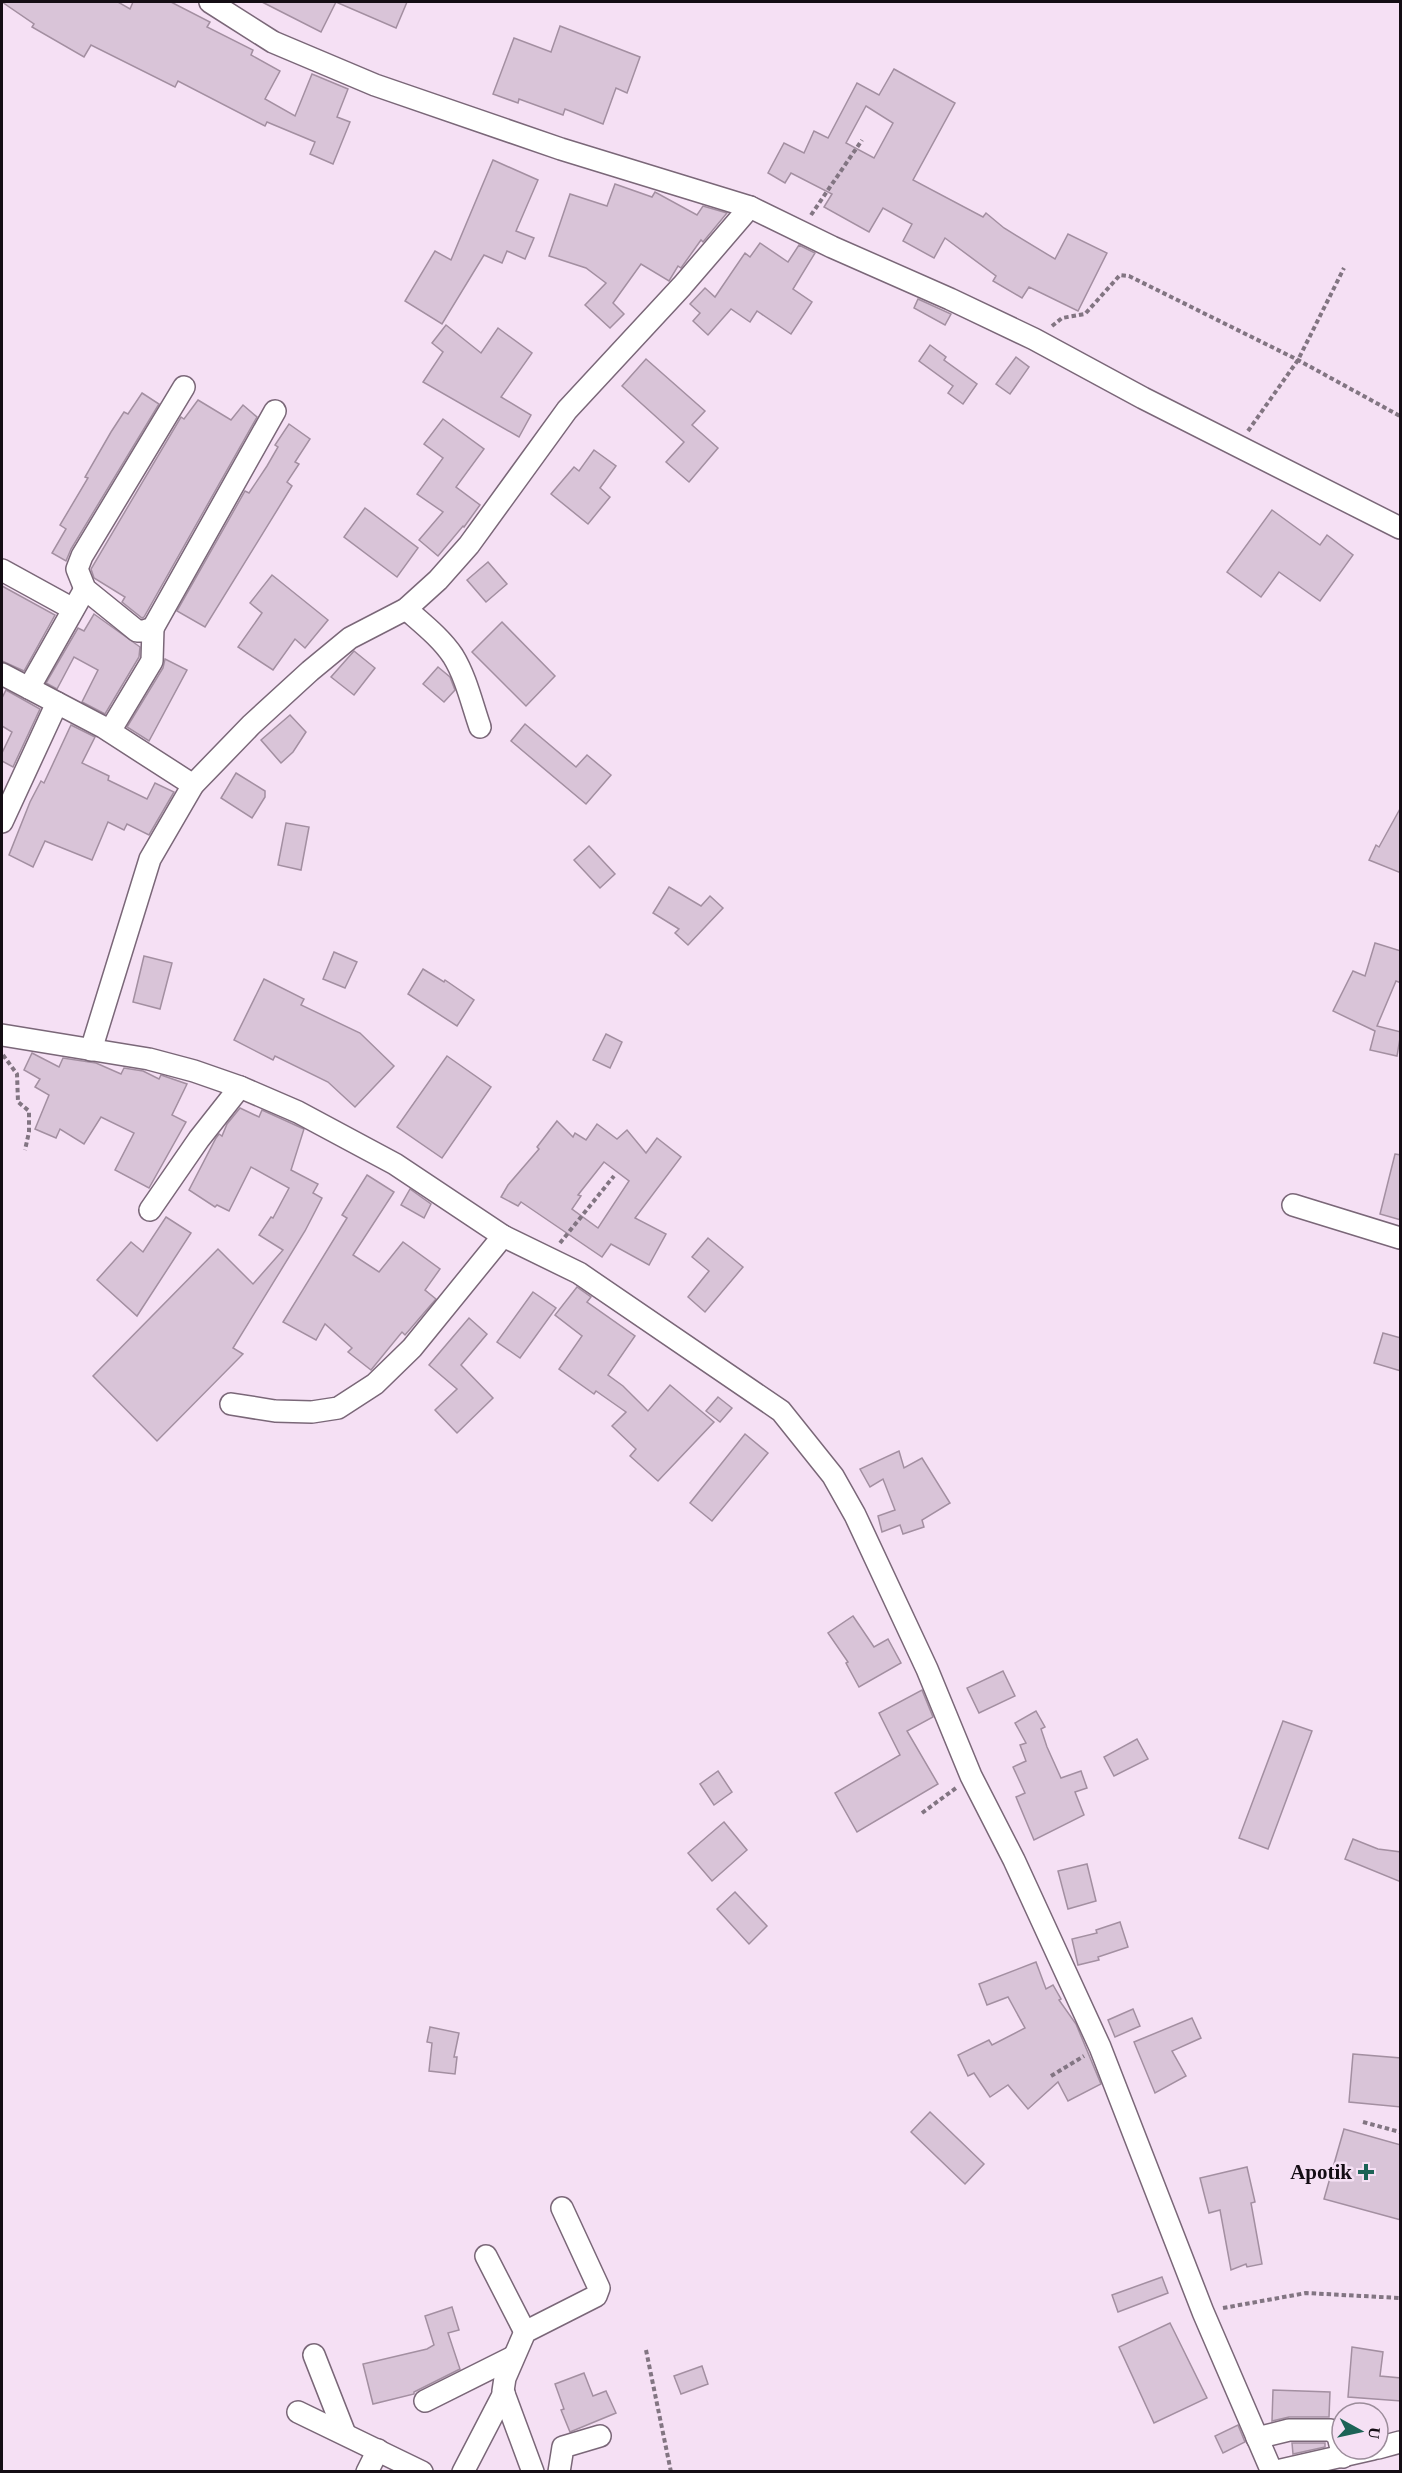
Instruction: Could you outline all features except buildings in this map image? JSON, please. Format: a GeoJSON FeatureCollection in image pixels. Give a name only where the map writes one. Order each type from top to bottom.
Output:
{"type":"FeatureCollection","features":[{"type":"Feature","properties":{"kind":"street"},"geometry":{"type":"LineString","coordinates":[[210,2],[273,42],[375,85],[561,149],[750,207],[1034,339],[1401,528]]}},
{"type":"Feature","properties":{"kind":"street"},"geometry":{"type":"LineString","coordinates":[[91,1050],[150,859],[193,784],[251,725],[310,671],[350,638],[406,609],[438,580],[469,545],[567,410],[682,286],[750,207]]}},
{"type":"Feature","properties":{"kind":"street"},"geometry":{"type":"LineString","coordinates":[[153,628],[137,631],[85,589],[77,569],[82,556],[184,387]]}},
{"type":"Feature","properties":{"kind":"street"},"geometry":{"type":"LineString","coordinates":[[110,731],[152,661],[153,628],[275,411]]}},
{"type":"Feature","properties":{"kind":"street"},"geometry":{"type":"LineString","coordinates":[[2,570],[74,609]]}},
{"type":"Feature","properties":{"kind":"street"},"geometry":{"type":"LineString","coordinates":[[30,688],[85,589]]}},
{"type":"Feature","properties":{"kind":"street"},"geometry":{"type":"LineString","coordinates":[[406,609],[439,638],[453,657],[464,677],[480,727]]}},
{"type":"Feature","properties":{"kind":"street"},"geometry":{"type":"LineString","coordinates":[[2,674],[110,731],[193,784]]}},
{"type":"Feature","properties":{"kind":"street"},"geometry":{"type":"LineString","coordinates":[[2,822],[10,778],[57,703]]}},
{"type":"Feature","properties":{"kind":"street"},"geometry":{"type":"LineString","coordinates":[[2,1043],[91,1050],[149,1059],[240,1087],[298,1112],[394,1164],[502,1236],[579,1273],[781,1411],[833,1476],[855,1515],[927,1669],[971,1776],[1014,1860],[1100,2047],[1203,2312],[1272,2472],[1330,2460]]}},
{"type":"Feature","properties":{"kind":"street"},"geometry":{"type":"LineString","coordinates":[[150,1210],[199,1139],[240,1087]]}},
{"type":"Feature","properties":{"kind":"street"},"geometry":{"type":"LineString","coordinates":[[1293,1204],[1401,1238]]}},
{"type":"Feature","properties":{"kind":"street"},"geometry":{"type":"LineString","coordinates":[[231,1404],[274,1411],[312,1412],[338,1408],[375,1384],[411,1348],[502,1236]]}},
{"type":"Feature","properties":{"kind":"street"},"geometry":{"type":"LineString","coordinates":[[463,2472],[504,2393],[505,2378],[525,2332],[598,2294],[599,2285],[562,2208]]}},
{"type":"Feature","properties":{"kind":"street"},"geometry":{"type":"LineString","coordinates":[[486,2256],[525,2332]]}},
{"type":"Feature","properties":{"kind":"street"},"geometry":{"type":"LineString","coordinates":[[314,2355],[345,2434]]}},
{"type":"Feature","properties":{"kind":"street"},"geometry":{"type":"LineString","coordinates":[[425,2401],[513,2357]]}},
{"type":"Feature","properties":{"kind":"street"},"geometry":{"type":"LineString","coordinates":[[504,2393],[533,2472]]}},
{"type":"Feature","properties":{"kind":"street"},"geometry":{"type":"LineString","coordinates":[[298,2412],[422,2472]]}},
{"type":"Feature","properties":{"kind":"street"},"geometry":{"type":"LineString","coordinates":[[1257,2438],[1289,2430],[1330,2430]]}},
{"type":"Feature","properties":{"kind":"street"},"geometry":{"type":"LineString","coordinates":[[558,2472],[563,2447],[600,2436]]}},
{"type":"Feature","properties":{"kind":"street"},"geometry":{"type":"LineString","coordinates":[[367,2472],[378,2450]]}},
{"type":"Feature","properties":{"kind":"path"},"geometry":{"type":"LineString","coordinates":[[800,230],[862,140]]}},
{"type":"Feature","properties":{"kind":"path"},"geometry":{"type":"LineString","coordinates":[[1238,446],[1298,360],[1344,268]]}},
{"type":"Feature","properties":{"kind":"path"},"geometry":{"type":"LineString","coordinates":[[1034,339],[1062,318],[1085,314],[1120,275],[1129,276],[1298,360],[1401,416]]}},
{"type":"Feature","properties":{"kind":"path"},"geometry":{"type":"LineString","coordinates":[[2,1043],[4,1058],[17,1074],[18,1102],[29,1111],[29,1132],[25,1150]]}},
{"type":"Feature","properties":{"kind":"path"},"geometry":{"type":"LineString","coordinates":[[548,1257],[614,1176]]}},
{"type":"Feature","properties":{"kind":"path"},"geometry":{"type":"LineString","coordinates":[[922,1814],[971,1776]]}},
{"type":"Feature","properties":{"kind":"path"},"geometry":{"type":"LineString","coordinates":[[1051,2076],[1100,2047]]}},
{"type":"Feature","properties":{"kind":"path"},"geometry":{"type":"LineString","coordinates":[[1363,2122],[1401,2132]]}},
{"type":"Feature","properties":{"kind":"path"},"geometry":{"type":"LineString","coordinates":[[1203,2312],[1306,2293],[1401,2298]]}},
{"type":"Feature","properties":{"kind":"path"},"geometry":{"type":"LineString","coordinates":[[646,2350],[671,2472]]}},
{"type":"Feature","properties":{"kind":"place","name":"Apotik"},"geometry":{"type":"Point","coordinates":[1366,2172]}}]}
